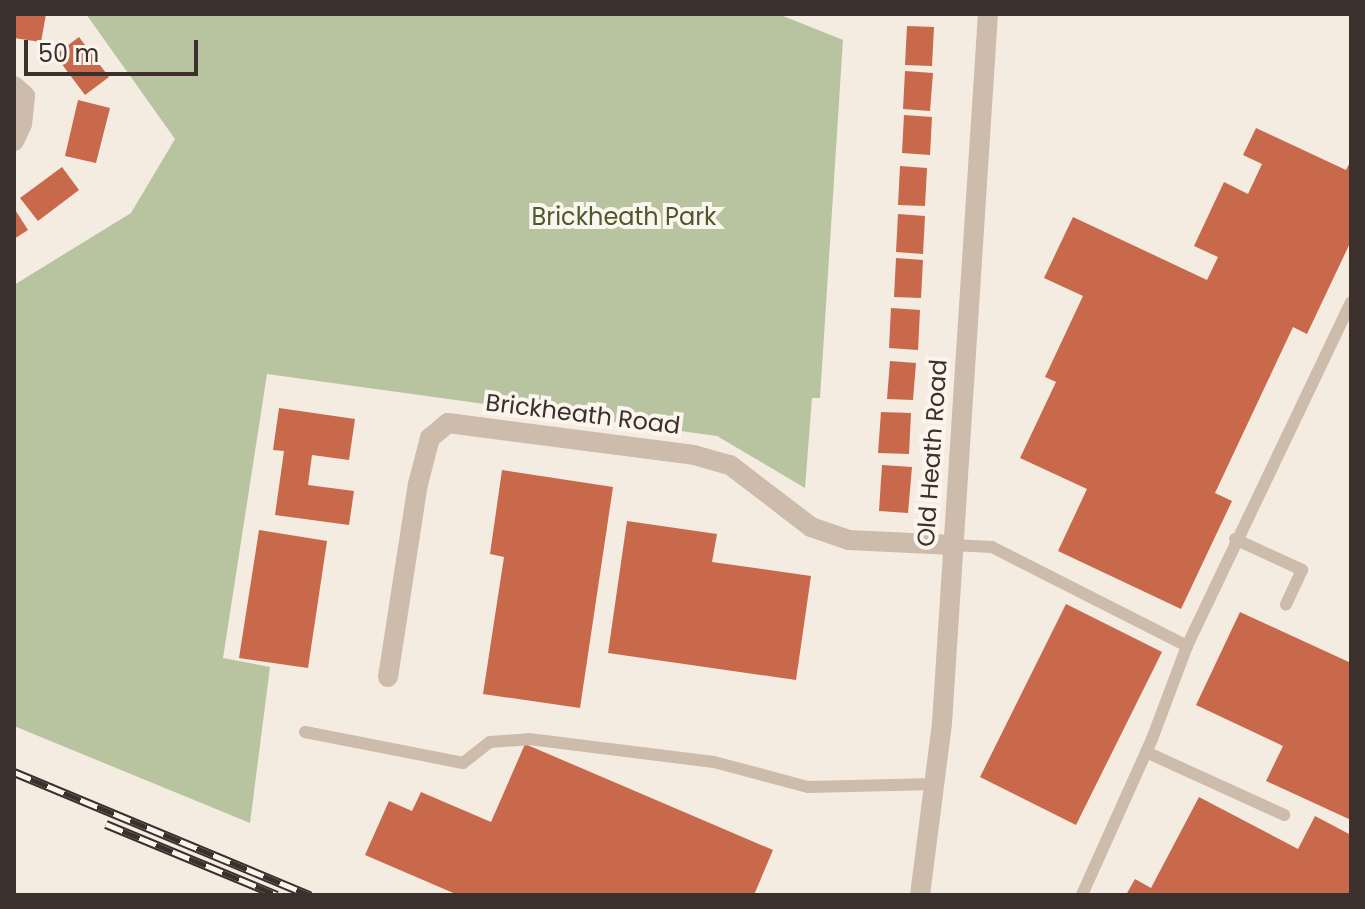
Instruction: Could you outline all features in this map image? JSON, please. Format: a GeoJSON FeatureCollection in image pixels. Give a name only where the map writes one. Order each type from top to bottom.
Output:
{"type":"FeatureCollection","features":[{"type":"Feature","properties":{"kind":"street","name":"Old Heath Road"},"geometry":{"type":"LineString","coordinates":[[920,895],[935,784],[988,14]]}},
{"type":"Feature","properties":{"kind":"street"},"geometry":{"type":"LineString","coordinates":[[14,86],[25,96],[22,124],[14,141]]}},
{"type":"Feature","properties":{"kind":"street","name":"Brickheath Road"},"geometry":{"type":"LineString","coordinates":[[388,677],[418,484],[430,438],[448,423],[694,455],[730,465],[811,527],[836,536],[952,545]]}},
{"type":"Feature","properties":{"kind":"lane"},"geometry":{"type":"LineString","coordinates":[[1082,895],[1235,539],[1351,302]]}},
{"type":"Feature","properties":{"kind":"lane"},"geometry":{"type":"LineString","coordinates":[[1235,539],[1302,570],[1286,604]]}},
{"type":"Feature","properties":{"kind":"lane"},"geometry":{"type":"LineString","coordinates":[[952,545],[992,547],[1187,646]]}},
{"type":"Feature","properties":{"kind":"lane"},"geometry":{"type":"LineString","coordinates":[[305,732],[463,763],[490,742],[529,739],[714,762],[808,787],[935,784]]}},
{"type":"Feature","properties":{"kind":"lane"},"geometry":{"type":"LineString","coordinates":[[1146,752],[1284,815]]}},
{"type":"Feature","properties":{"kind":"green space","name":"Brickheath Park"},"geometry":{"type":"Polygon","coordinates":[[[86,14],[778,14],[843,40],[820,398],[812,398],[805,488],[717,436],[267,374],[223,658],[270,667],[250,823],[14,726],[14,285],[131,213],[175,139],[86,14]]]}},
{"type":"Feature","properties":{"kind":"building"},"geometry":{"type":"Polygon","coordinates":[[[14,14],[46,14],[41,42],[14,38],[14,14]]]}},
{"type":"Feature","properties":{"kind":"building"},"geometry":{"type":"Polygon","coordinates":[[[907,26],[934,27],[932,66],[905,65],[907,26]]]}},
{"type":"Feature","properties":{"kind":"building"},"geometry":{"type":"Polygon","coordinates":[[[79,37],[109,77],[85,95],[55,55],[79,37]]]}},
{"type":"Feature","properties":{"kind":"building"},"geometry":{"type":"Polygon","coordinates":[[[905,71],[933,73],[930,111],[903,109],[905,71]]]}},
{"type":"Feature","properties":{"kind":"building"},"geometry":{"type":"Polygon","coordinates":[[[78,100],[110,108],[96,163],[65,156],[78,100]]]}},
{"type":"Feature","properties":{"kind":"building"},"geometry":{"type":"Polygon","coordinates":[[[904,115],[932,117],[930,155],[902,153],[904,115]]]}},
{"type":"Feature","properties":{"kind":"building"},"geometry":{"type":"Polygon","coordinates":[[[1256,128],[1346,170],[1351,160],[1351,241],[1307,334],[1293,327],[1215,493],[1232,501],[1181,609],[1058,551],[1087,489],[1020,458],[1056,382],[1045,377],[1083,296],[1044,278],[1073,217],[1207,280],[1218,257],[1194,246],[1224,182],[1248,194],[1262,164],[1243,155],[1256,128]]]}},
{"type":"Feature","properties":{"kind":"building"},"geometry":{"type":"Polygon","coordinates":[[[900,166],[927,168],[925,206],[898,205],[900,166]]]}},
{"type":"Feature","properties":{"kind":"building"},"geometry":{"type":"Polygon","coordinates":[[[62,167],[79,190],[38,221],[20,198],[62,167]]]}},
{"type":"Feature","properties":{"kind":"building"},"geometry":{"type":"Polygon","coordinates":[[[14,208],[28,230],[14,239],[14,208]]]}},
{"type":"Feature","properties":{"kind":"building"},"geometry":{"type":"Polygon","coordinates":[[[898,214],[925,216],[923,254],[896,252],[898,214]]]}},
{"type":"Feature","properties":{"kind":"building"},"geometry":{"type":"Polygon","coordinates":[[[896,258],[923,260],[921,298],[894,297],[896,258]]]}},
{"type":"Feature","properties":{"kind":"building"},"geometry":{"type":"Polygon","coordinates":[[[891,308],[920,310],[918,350],[889,348],[891,308]]]}},
{"type":"Feature","properties":{"kind":"building"},"geometry":{"type":"Polygon","coordinates":[[[890,361],[916,363],[913,400],[887,399],[890,361]]]}},
{"type":"Feature","properties":{"kind":"building"},"geometry":{"type":"Polygon","coordinates":[[[279,408],[355,419],[349,460],[312,455],[308,485],[354,491],[349,525],[275,515],[284,451],[273,450],[279,408]]]}},
{"type":"Feature","properties":{"kind":"building"},"geometry":{"type":"Polygon","coordinates":[[[881,412],[911,413],[909,454],[878,453],[881,412]]]}},
{"type":"Feature","properties":{"kind":"building"},"geometry":{"type":"Polygon","coordinates":[[[882,465],[912,467],[908,513],[879,511],[882,465]]]}},
{"type":"Feature","properties":{"kind":"building"},"geometry":{"type":"Polygon","coordinates":[[[502,470],[613,487],[580,708],[483,694],[504,557],[490,554],[502,470]]]}},
{"type":"Feature","properties":{"kind":"building"},"geometry":{"type":"Polygon","coordinates":[[[627,521],[717,534],[712,562],[811,576],[796,680],[608,653],[627,521]]]}},
{"type":"Feature","properties":{"kind":"building"},"geometry":{"type":"Polygon","coordinates":[[[259,530],[327,541],[308,668],[239,658],[259,530]]]}},
{"type":"Feature","properties":{"kind":"building"},"geometry":{"type":"Polygon","coordinates":[[[1066,604],[1162,652],[1076,825],[980,777],[1066,604]]]}},
{"type":"Feature","properties":{"kind":"building"},"geometry":{"type":"Polygon","coordinates":[[[1240,612],[1351,663],[1351,820],[1266,781],[1283,746],[1196,705],[1240,612]]]}},
{"type":"Feature","properties":{"kind":"building"},"geometry":{"type":"Polygon","coordinates":[[[525,744],[773,850],[754,895],[458,895],[365,855],[389,801],[412,811],[421,792],[491,822],[525,744]]]}},
{"type":"Feature","properties":{"kind":"building"},"geometry":{"type":"Polygon","coordinates":[[[1199,797],[1298,849],[1315,816],[1351,835],[1351,895],[1126,895],[1135,879],[1151,888],[1199,797]]]}},
{"type":"Feature","properties":{"kind":"railway"},"geometry":{"type":"LineString","coordinates":[[14,772],[310,895]]}},
{"type":"Feature","properties":{"kind":"railway"},"geometry":{"type":"LineString","coordinates":[[106,824],[277,895]]}}]}
